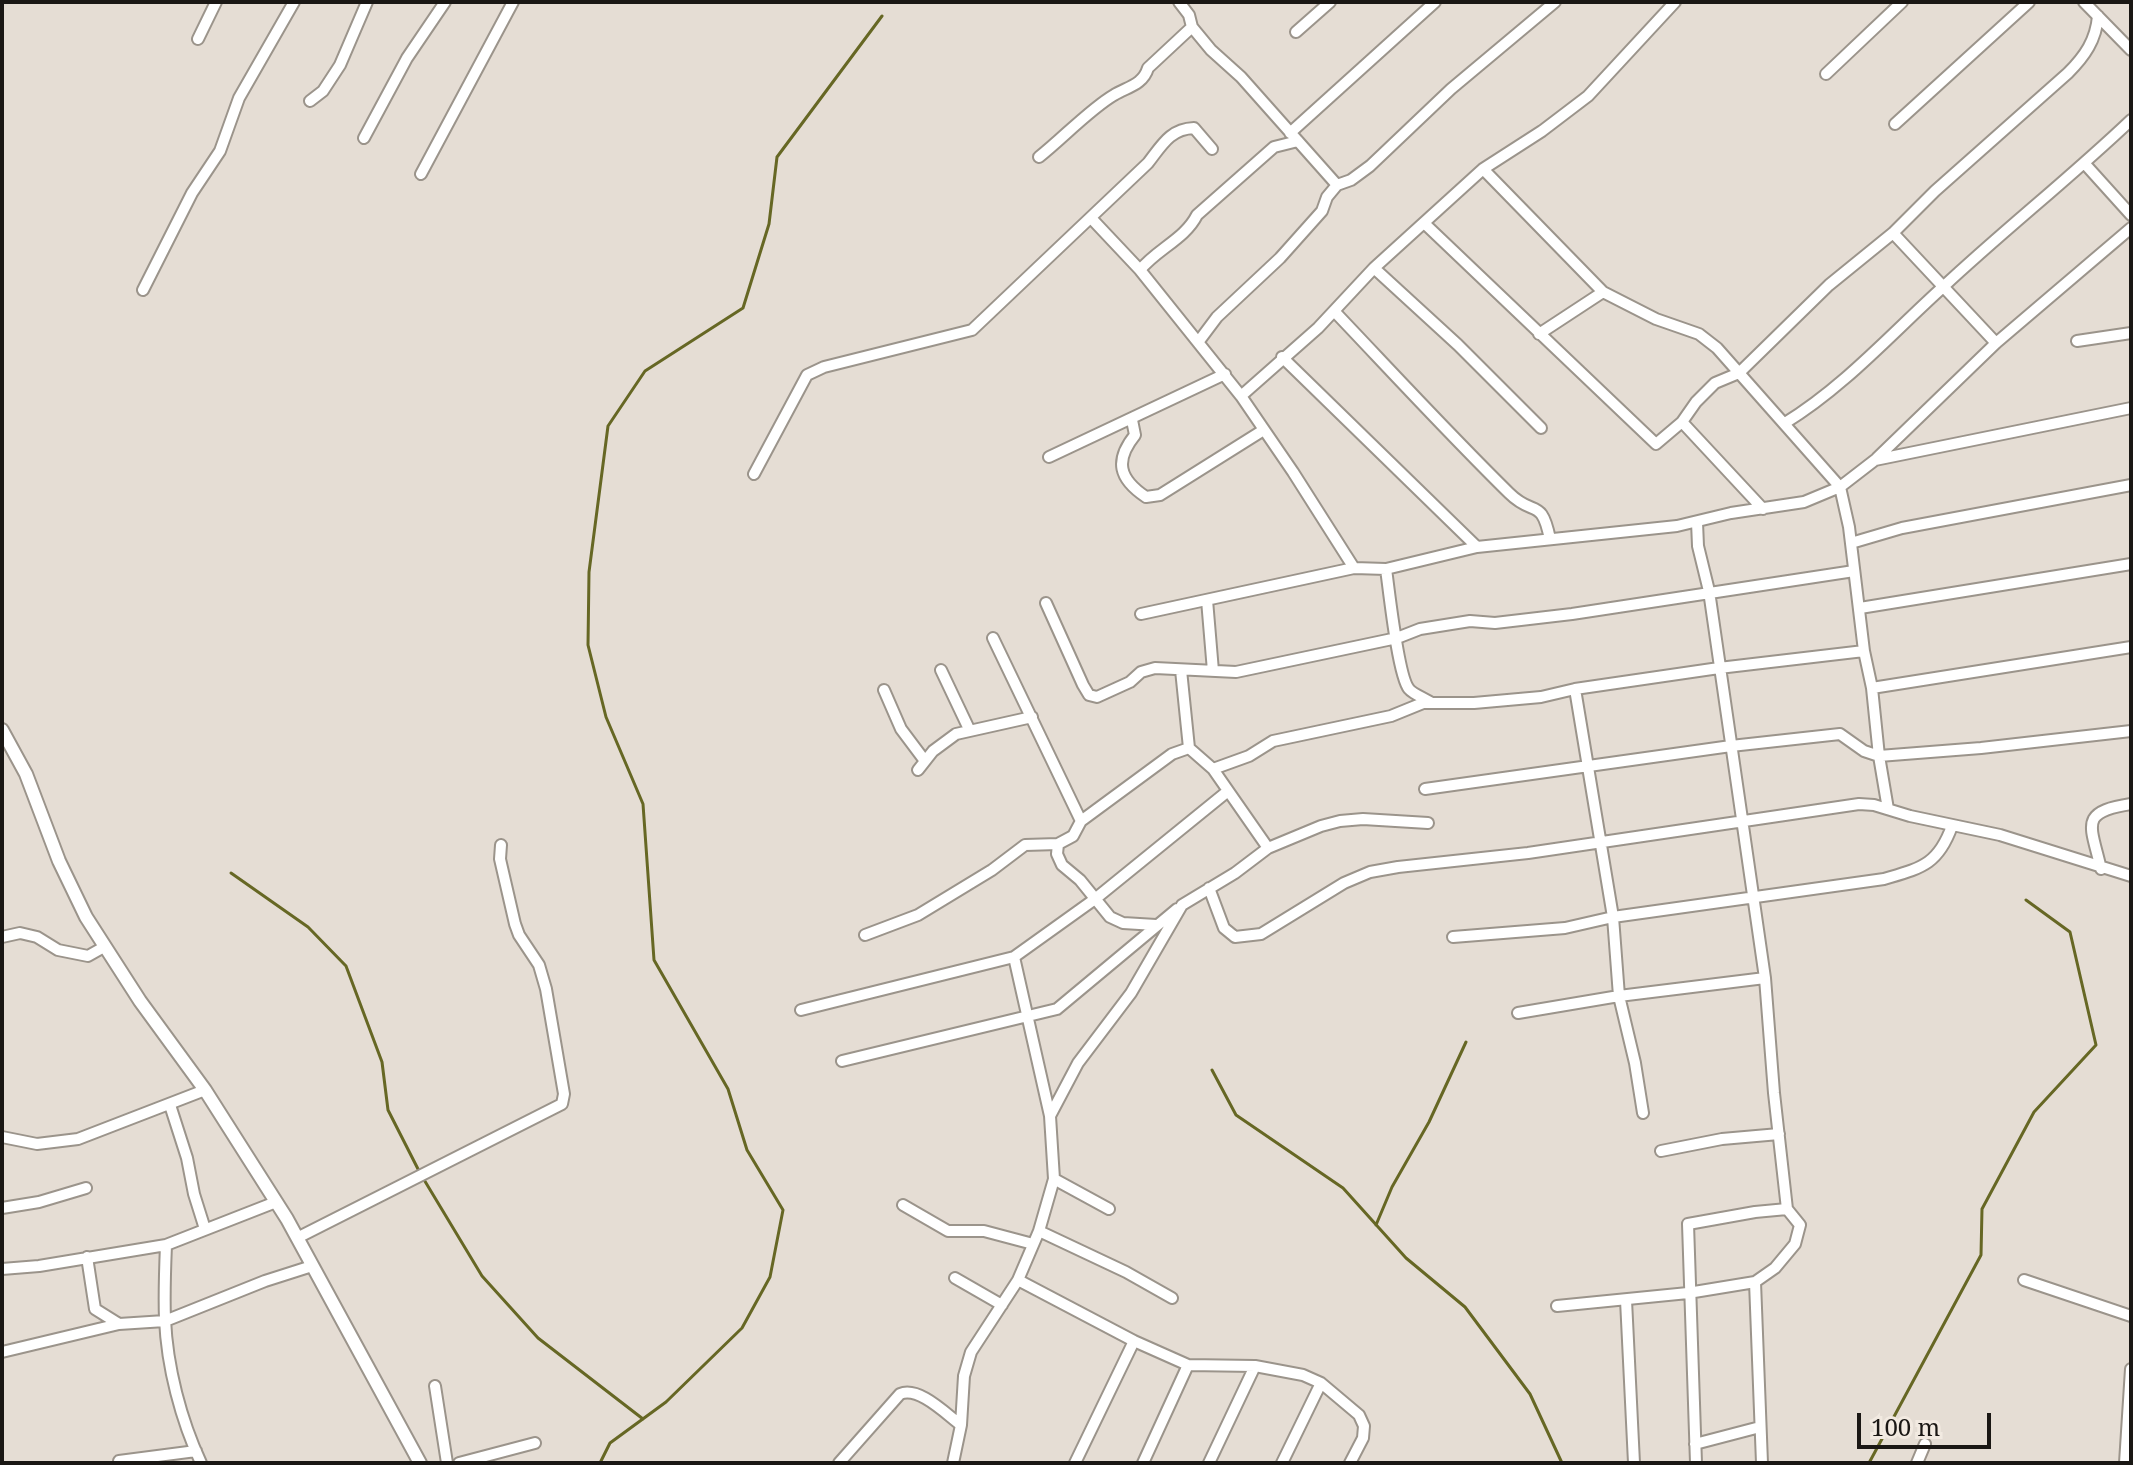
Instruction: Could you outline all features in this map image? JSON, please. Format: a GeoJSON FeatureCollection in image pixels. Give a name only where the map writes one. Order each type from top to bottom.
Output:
{"type":"FeatureCollection","features":[{"type":"Feature","properties":{"kind":"street"},"geometry":{"type":"LineString","coordinates":[[198,39],[216,2]]}},
{"type":"Feature","properties":{"kind":"street"},"geometry":{"type":"LineString","coordinates":[[143,290],[192,193],[220,151],[239,98],[294,2]]}},
{"type":"Feature","properties":{"kind":"street"},"geometry":{"type":"LineString","coordinates":[[310,101],[323,91],[340,65],[367,2]]}},
{"type":"Feature","properties":{"kind":"street"},"geometry":{"type":"LineString","coordinates":[[364,138],[407,58],[445,2]]}},
{"type":"Feature","properties":{"kind":"street"},"geometry":{"type":"LineString","coordinates":[[421,174],[513,2]]}},
{"type":"Feature","properties":{"kind":"street"},"geometry":{"type":"LineString","coordinates":[[1179,2],[1189,15],[1192,27],[1337,185]]}},
{"type":"Feature","properties":{"kind":"street"},"geometry":{"type":"LineString","coordinates":[[1296,32],[1330,2]]}},
{"type":"Feature","properties":{"kind":"street"},"geometry":{"type":"LineString","coordinates":[[1140,270],[1156,253],[1192,226],[1197,215],[1274,147],[1294,137],[1435,2]]}},
{"type":"Feature","properties":{"kind":"street"},"geometry":{"type":"LineString","coordinates":[[1199,341],[1217,317],[1312,223],[1337,185],[1351,180],[1370,166],[1451,89],[1555,2]]}},
{"type":"Feature","properties":{"kind":"street"},"geometry":{"type":"LineString","coordinates":[[1241,396],[1318,328],[1374,268],[1483,169],[1542,131],[1588,96],[1675,2]]}},
{"type":"Feature","properties":{"kind":"street"},"geometry":{"type":"LineString","coordinates":[[1826,74],[1902,2]]}},
{"type":"Feature","properties":{"kind":"street"},"geometry":{"type":"LineString","coordinates":[[1895,124],[2029,2]]}},
{"type":"Feature","properties":{"kind":"street"},"geometry":{"type":"LineString","coordinates":[[2084,2],[2131,50]]}},
{"type":"Feature","properties":{"kind":"street"},"geometry":{"type":"LineString","coordinates":[[1424,223],[1656,444],[1682,422],[1715,383],[1739,373],[1829,285],[1893,233],[2068,73],[2096,35],[2098,16]]}},
{"type":"Feature","properties":{"kind":"street"},"geometry":{"type":"LineString","coordinates":[[1039,157],[1115,94],[1135,86],[1146,75],[1148,68],[1192,27]]}},
{"type":"Feature","properties":{"kind":"street"},"geometry":{"type":"LineString","coordinates":[[2096,35],[2111,30]]}},
{"type":"Feature","properties":{"kind":"street"},"geometry":{"type":"LineString","coordinates":[[1785,423],[1806,410],[2131,120]]}},
{"type":"Feature","properties":{"kind":"street"},"geometry":{"type":"LineString","coordinates":[[754,474],[807,375],[824,367],[972,330],[1148,163],[1168,136],[1181,128],[1194,128],[1212,149]]}},
{"type":"Feature","properties":{"kind":"street"},"geometry":{"type":"LineString","coordinates":[[2085,164],[2131,215]]}},
{"type":"Feature","properties":{"kind":"street"},"geometry":{"type":"LineString","coordinates":[[1483,169],[1603,292],[1656,319],[1699,334],[1717,348],[1840,487],[1851,543],[1888,809]]}},
{"type":"Feature","properties":{"kind":"street"},"geometry":{"type":"LineString","coordinates":[[1091,218],[1140,270],[1225,374],[1354,568]]}},
{"type":"Feature","properties":{"kind":"street"},"geometry":{"type":"LineString","coordinates":[[1141,614],[1256,591],[1288,580],[1354,568],[1386,569],[1477,547],[1697,522],[1731,513],[1804,502],[1840,487],[1875,460],[1996,343],[2131,228]]}},
{"type":"Feature","properties":{"kind":"street"},"geometry":{"type":"LineString","coordinates":[[1893,233],[1996,343]]}},
{"type":"Feature","properties":{"kind":"street"},"geometry":{"type":"LineString","coordinates":[[1374,268],[1458,345],[1541,428]]}},
{"type":"Feature","properties":{"kind":"street"},"geometry":{"type":"LineString","coordinates":[[1539,334],[1603,292]]}},
{"type":"Feature","properties":{"kind":"street"},"geometry":{"type":"LineString","coordinates":[[1334,311],[1469,455],[1517,501],[1539,510],[1546,517],[1550,539]]}},
{"type":"Feature","properties":{"kind":"street"},"geometry":{"type":"LineString","coordinates":[[2077,341],[2131,333]]}},
{"type":"Feature","properties":{"kind":"street"},"geometry":{"type":"LineString","coordinates":[[1282,357],[1477,547]]}},
{"type":"Feature","properties":{"kind":"street"},"geometry":{"type":"LineString","coordinates":[[1049,457],[1225,374]]}},
{"type":"Feature","properties":{"kind":"street"},"geometry":{"type":"LineString","coordinates":[[1233,385],[1254,384]]}},
{"type":"Feature","properties":{"kind":"street"},"geometry":{"type":"LineString","coordinates":[[1875,460],[2131,408]]}},
{"type":"Feature","properties":{"kind":"street"},"geometry":{"type":"LineString","coordinates":[[1132,420],[1135,435],[1122,454],[1121,470],[1134,489],[1146,497],[1160,495],[1262,431]]}},
{"type":"Feature","properties":{"kind":"street"},"geometry":{"type":"LineString","coordinates":[[1682,422],[1763,509]]}},
{"type":"Feature","properties":{"kind":"street"},"geometry":{"type":"LineString","coordinates":[[1851,543],[1902,528],[2131,485]]}},
{"type":"Feature","properties":{"kind":"street"},"geometry":{"type":"LineString","coordinates":[[1557,1306],[1688,1293],[1755,1282],[1775,1268],[1795,1244],[1800,1225],[1787,1209],[1765,978],[1709,591],[1698,546],[1697,522]]}},
{"type":"Feature","properties":{"kind":"street"},"geometry":{"type":"LineString","coordinates":[[1860,608],[2131,564]]}},
{"type":"Feature","properties":{"kind":"street"},"geometry":{"type":"LineString","coordinates":[[1386,569],[1400,663],[1407,686],[1430,702]]}},
{"type":"Feature","properties":{"kind":"street"},"geometry":{"type":"LineString","coordinates":[[1046,603],[1089,695],[1097,697],[1130,682],[1141,672],[1155,668],[1236,672],[1397,638],[1420,629],[1470,621],[1495,623],[1572,614],[1854,571]]}},
{"type":"Feature","properties":{"kind":"street"},"geometry":{"type":"LineString","coordinates":[[1207,600],[1213,671]]}},
{"type":"Feature","properties":{"kind":"street"},"geometry":{"type":"LineString","coordinates":[[993,638],[1081,821]]}},
{"type":"Feature","properties":{"kind":"street"},"geometry":{"type":"LineString","coordinates":[[1872,688],[2131,647]]}},
{"type":"Feature","properties":{"kind":"street"},"geometry":{"type":"LineString","coordinates":[[1213,769],[1249,756],[1273,741],[1391,716],[1423,703],[1474,703],[1541,697],[1575,689],[1719,668],[1864,651]]}},
{"type":"Feature","properties":{"kind":"street"},"geometry":{"type":"LineString","coordinates":[[941,670],[969,729]]}},
{"type":"Feature","properties":{"kind":"street"},"geometry":{"type":"LineString","coordinates":[[1181,670],[1189,748],[1213,769],[1268,848]]}},
{"type":"Feature","properties":{"kind":"street"},"geometry":{"type":"LineString","coordinates":[[1575,689],[1613,917],[1619,996],[1643,1113]]}},
{"type":"Feature","properties":{"kind":"street"},"geometry":{"type":"LineString","coordinates":[[884,690],[922,766],[945,742],[969,729],[993,727],[1032,717]]}},
{"type":"Feature","properties":{"kind":"street"},"geometry":{"type":"LineString","coordinates":[[2,730],[17,754],[72,891],[104,947],[205,1090],[276,1202],[420,1463]]}},
{"type":"Feature","properties":{"kind":"street"},"geometry":{"type":"LineString","coordinates":[[1425,789],[1731,746],[1840,734],[1864,751],[1879,756],[2025,744],[2131,731]]}},
{"type":"Feature","properties":{"kind":"street"},"geometry":{"type":"LineString","coordinates":[[2,746],[17,754]]}},
{"type":"Feature","properties":{"kind":"street"},"geometry":{"type":"LineString","coordinates":[[865,935],[918,915],[992,870],[1025,845],[1058,844],[1073,836],[1081,821],[1172,754],[1189,748]]}},
{"type":"Feature","properties":{"kind":"street"},"geometry":{"type":"LineString","coordinates":[[801,1010],[1014,957],[1095,899],[1228,791]]}},
{"type":"Feature","properties":{"kind":"street"},"geometry":{"type":"LineString","coordinates":[[1209,888],[1224,928],[1235,937],[1261,934],[1344,883],[1370,872],[1599,843],[1859,804],[2020,840],[2101,869],[2131,876]]}},
{"type":"Feature","properties":{"kind":"street"},"geometry":{"type":"LineString","coordinates":[[2101,869],[2093,832],[2095,816],[2100,810],[2131,804]]}},
{"type":"Feature","properties":{"kind":"street"},"geometry":{"type":"LineString","coordinates":[[842,1061],[1028,1017],[1065,1005],[1182,905],[1268,848],[1305,832],[1340,821],[1394,819],[1428,823]]}},
{"type":"Feature","properties":{"kind":"street"},"geometry":{"type":"LineString","coordinates":[[1453,937],[1565,928],[1613,917],[1884,879],[1912,870],[1937,857],[1952,826]]}},
{"type":"Feature","properties":{"kind":"street"},"geometry":{"type":"LineString","coordinates":[[1058,844],[1058,858],[1116,921],[1156,925]]}},
{"type":"Feature","properties":{"kind":"street"},"geometry":{"type":"LineString","coordinates":[[297,1238],[562,1104],[564,1094],[546,989],[539,965],[515,924],[500,859],[501,845]]}},
{"type":"Feature","properties":{"kind":"street"},"geometry":{"type":"LineString","coordinates":[[1050,1116],[1078,1063],[1131,993],[1182,905]]}},
{"type":"Feature","properties":{"kind":"street"},"geometry":{"type":"LineString","coordinates":[[2,937],[20,933],[37,937],[62,952],[88,956],[104,947]]}},
{"type":"Feature","properties":{"kind":"street"},"geometry":{"type":"LineString","coordinates":[[953,1463],[961,1425],[964,1376],[971,1352],[1018,1280],[1039,1231],[1054,1179],[1050,1116],[1014,957]]}},
{"type":"Feature","properties":{"kind":"street"},"geometry":{"type":"LineString","coordinates":[[1518,1013],[1619,996],[1765,978]]}},
{"type":"Feature","properties":{"kind":"street"},"geometry":{"type":"LineString","coordinates":[[2,1137],[37,1144],[78,1139],[205,1090]]}},
{"type":"Feature","properties":{"kind":"street"},"geometry":{"type":"LineString","coordinates":[[170,1105],[205,1229]]}},
{"type":"Feature","properties":{"kind":"street"},"geometry":{"type":"LineString","coordinates":[[1661,1151],[1722,1139],[1779,1134]]}},
{"type":"Feature","properties":{"kind":"street"},"geometry":{"type":"LineString","coordinates":[[1054,1179],[1109,1209]]}},
{"type":"Feature","properties":{"kind":"street"},"geometry":{"type":"LineString","coordinates":[[2,1208],[39,1202],[86,1188]]}},
{"type":"Feature","properties":{"kind":"street"},"geometry":{"type":"LineString","coordinates":[[2,1269],[166,1245],[276,1202]]}},
{"type":"Feature","properties":{"kind":"street"},"geometry":{"type":"LineString","coordinates":[[903,1205],[948,1231],[984,1231],[1033,1244]]}},
{"type":"Feature","properties":{"kind":"street"},"geometry":{"type":"LineString","coordinates":[[1696,1463],[1688,1224],[1787,1209]]}},
{"type":"Feature","properties":{"kind":"street"},"geometry":{"type":"LineString","coordinates":[[1039,1231],[1126,1272],[1172,1298]]}},
{"type":"Feature","properties":{"kind":"street"},"geometry":{"type":"LineString","coordinates":[[166,1245],[165,1321],[178,1395],[201,1463]]}},
{"type":"Feature","properties":{"kind":"street"},"geometry":{"type":"LineString","coordinates":[[87,1257],[95,1309],[119,1324]]}},
{"type":"Feature","properties":{"kind":"street"},"geometry":{"type":"LineString","coordinates":[[2,1352],[119,1324],[165,1321],[265,1281],[312,1266]]}},
{"type":"Feature","properties":{"kind":"street"},"geometry":{"type":"LineString","coordinates":[[955,1278],[1002,1305]]}},
{"type":"Feature","properties":{"kind":"street"},"geometry":{"type":"LineString","coordinates":[[1018,1280],[1134,1341],[1188,1365],[1255,1366],[1303,1375],[1321,1383],[1359,1415],[1364,1426],[1363,1438],[1350,1463]]}},
{"type":"Feature","properties":{"kind":"street"},"geometry":{"type":"LineString","coordinates":[[2024,1280],[2131,1316]]}},
{"type":"Feature","properties":{"kind":"street"},"geometry":{"type":"LineString","coordinates":[[1755,1282],[1762,1463]]}},
{"type":"Feature","properties":{"kind":"street"},"geometry":{"type":"LineString","coordinates":[[1626,1300],[1634,1463]]}},
{"type":"Feature","properties":{"kind":"street"},"geometry":{"type":"LineString","coordinates":[[1075,1463],[1134,1341]]}},
{"type":"Feature","properties":{"kind":"street"},"geometry":{"type":"LineString","coordinates":[[1143,1463],[1188,1365]]}},
{"type":"Feature","properties":{"kind":"street"},"geometry":{"type":"LineString","coordinates":[[1209,1463],[1255,1366]]}},
{"type":"Feature","properties":{"kind":"street"},"geometry":{"type":"LineString","coordinates":[[2125,1463],[2131,1369]]}},
{"type":"Feature","properties":{"kind":"street"},"geometry":{"type":"LineString","coordinates":[[1282,1463],[1321,1383]]}},
{"type":"Feature","properties":{"kind":"street"},"geometry":{"type":"LineString","coordinates":[[435,1386],[447,1463]]}},
{"type":"Feature","properties":{"kind":"street"},"geometry":{"type":"LineString","coordinates":[[839,1463],[905,1391],[916,1393],[961,1425]]}},
{"type":"Feature","properties":{"kind":"street"},"geometry":{"type":"LineString","coordinates":[[1695,1444],[1760,1427]]}},
{"type":"Feature","properties":{"kind":"street"},"geometry":{"type":"LineString","coordinates":[[459,1463],[535,1443]]}},
{"type":"Feature","properties":{"kind":"street"},"geometry":{"type":"LineString","coordinates":[[1917,1463],[1925,1444]]}},
{"type":"Feature","properties":{"kind":"street"},"geometry":{"type":"LineString","coordinates":[[119,1461],[196,1451]]}},
{"type":"Feature","properties":{"kind":"waterway"},"geometry":{"type":"LineString","coordinates":[[600,1463],[610,1443],[666,1402],[742,1328],[770,1277],[783,1210],[747,1150],[728,1089],[654,960],[643,804],[606,717],[588,645],[589,572],[608,426],[645,371],[743,308],[769,224],[777,157],[882,16]]}},
{"type":"Feature","properties":{"kind":"waterway"},"geometry":{"type":"LineString","coordinates":[[231,873],[308,927],[346,966],[382,1062],[388,1110],[419,1171]]}},
{"type":"Feature","properties":{"kind":"waterway"},"geometry":{"type":"LineString","coordinates":[[1869,1463],[1981,1255],[1982,1209],[2034,1112],[2096,1045],[2070,932],[2026,900]]}},
{"type":"Feature","properties":{"kind":"waterway"},"geometry":{"type":"LineString","coordinates":[[1376,1225],[1392,1187],[1429,1122],[1466,1042]]}},
{"type":"Feature","properties":{"kind":"waterway"},"geometry":{"type":"LineString","coordinates":[[1212,1070],[1236,1115],[1343,1188],[1406,1258],[1465,1307],[1530,1394],[1562,1463]]}},
{"type":"Feature","properties":{"kind":"waterway"},"geometry":{"type":"LineString","coordinates":[[423,1178],[482,1276],[538,1338],[643,1419]]}}]}
